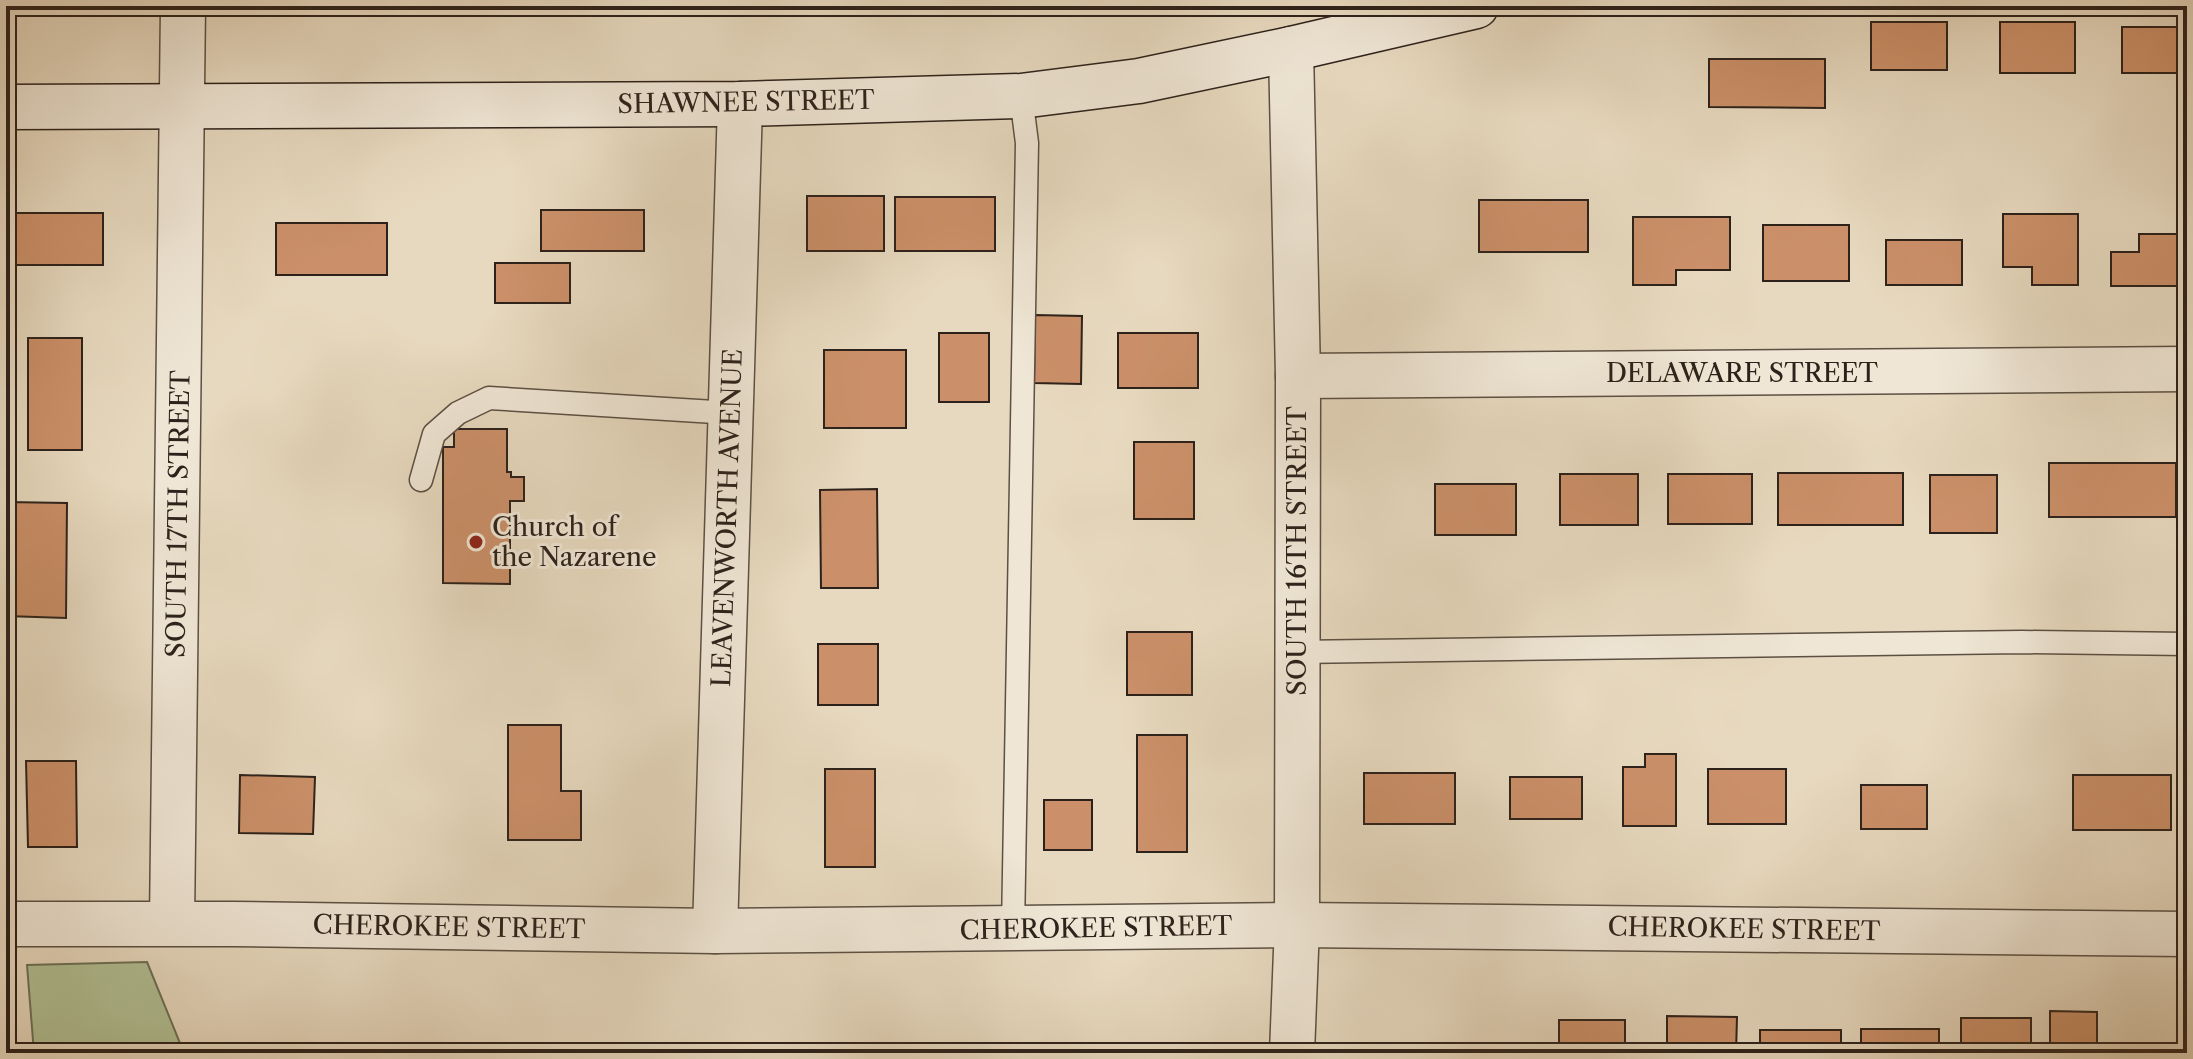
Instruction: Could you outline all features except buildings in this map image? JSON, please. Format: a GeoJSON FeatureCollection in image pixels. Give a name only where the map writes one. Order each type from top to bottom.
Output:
{"type":"FeatureCollection","features":[{"type":"Feature","properties":{"kind":"street","name":"SOUTH 17TH STREET"},"geometry":{"type":"LineString","coordinates":[[172,923],[183,6]]}},
{"type":"Feature","properties":{"kind":"street","name":"SHAWNEE STREET"},"geometry":{"type":"LineString","coordinates":[[6,107],[740,104],[1021,96],[1139,81],[1476,6]]}},
{"type":"Feature","properties":{"kind":"street","name":"SOUTH 16TH STREET"},"geometry":{"type":"LineString","coordinates":[[1291,49],[1298,376],[1297,925],[1292,1053]]}},
{"type":"Feature","properties":{"kind":"street","name":"LEAVENWORTH AVENUE"},"geometry":{"type":"LineString","coordinates":[[715,931],[740,104]]}},
{"type":"Feature","properties":{"kind":"street","name":"DELAWARE STREET"},"geometry":{"type":"LineString","coordinates":[[1298,376],[2187,369]]}},
{"type":"Feature","properties":{"kind":"street","name":"CHEROKEE STREET"},"geometry":{"type":"LineString","coordinates":[[6,924],[172,923],[715,931],[1297,925],[2187,934]]}},
{"type":"Feature","properties":{"kind":"lane"},"geometry":{"type":"LineString","coordinates":[[1013,929],[1027,143],[1021,96]]}},
{"type":"Feature","properties":{"kind":"lane"},"geometry":{"type":"LineString","coordinates":[[421,480],[434,434],[458,413],[489,398],[731,413]]}},
{"type":"Feature","properties":{"kind":"lane"},"geometry":{"type":"LineString","coordinates":[[1297,652],[2022,642],[2187,644]]}},
{"type":"Feature","properties":{"kind":"green space"},"geometry":{"type":"Polygon","coordinates":[[[147,962],[184,1053],[34,1053],[27,965],[147,962]]]}},
{"type":"Feature","properties":{"kind":"place","name":"Church of the Nazarene"},"geometry":{"type":"Point","coordinates":[476,542]}}]}
